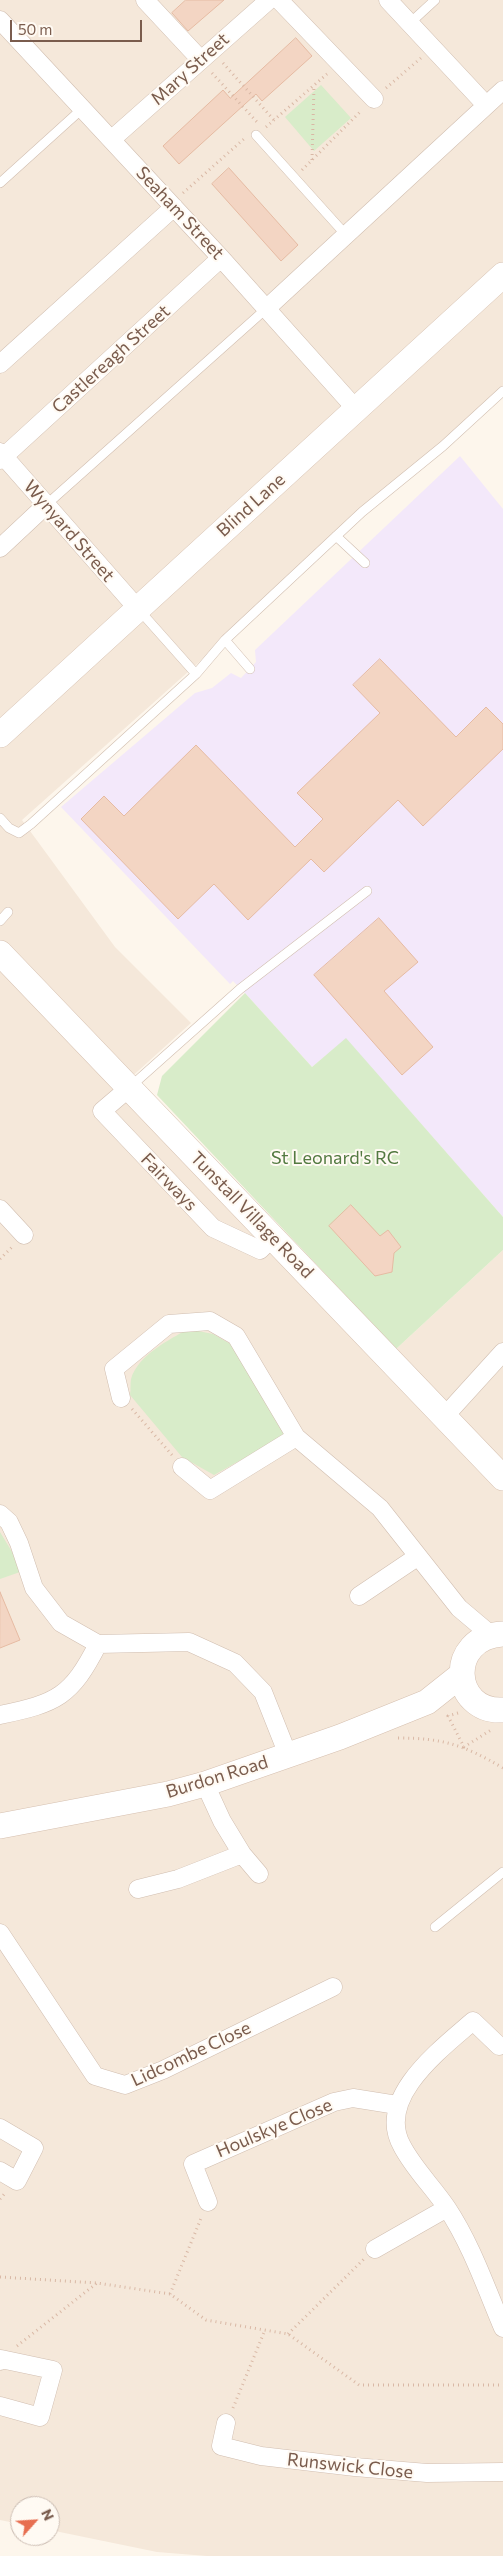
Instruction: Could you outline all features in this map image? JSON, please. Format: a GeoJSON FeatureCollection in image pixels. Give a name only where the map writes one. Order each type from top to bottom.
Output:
{"type":"FeatureCollection","features":[{"type":"Feature","properties":{"kind":"street"},"geometry":{"type":"LineString","coordinates":[[145,0],[205,54]]}},
{"type":"Feature","properties":{"kind":"street","name":"Mary Street"},"geometry":{"type":"LineString","coordinates":[[112,139],[205,54],[268,0]]}},
{"type":"Feature","properties":{"kind":"street"},"geometry":{"type":"LineString","coordinates":[[280,0],[374,99]]}},
{"type":"Feature","properties":{"kind":"street"},"geometry":{"type":"LineString","coordinates":[[388,0],[486,105]]}},
{"type":"Feature","properties":{"kind":"street","name":"Seaham Street"},"geometry":{"type":"LineString","coordinates":[[4,31],[112,139],[356,409]]}},
{"type":"Feature","properties":{"kind":"street"},"geometry":{"type":"LineString","coordinates":[[266,308],[503,90]]}},
{"type":"Feature","properties":{"kind":"street"},"geometry":{"type":"LineString","coordinates":[[0,364],[174,207]]}},
{"type":"Feature","properties":{"kind":"street","name":"Castlereagh Street"},"geometry":{"type":"LineString","coordinates":[[1,456],[221,258]]}},
{"type":"Feature","properties":{"kind":"street","name":"Blind Lane"},"geometry":{"type":"LineString","coordinates":[[0,735],[503,275]]}},
{"type":"Feature","properties":{"kind":"street","name":"Wynyard Street"},"geometry":{"type":"LineString","coordinates":[[1,456],[138,609]]}},
{"type":"Feature","properties":{"kind":"street"},"geometry":{"type":"LineString","coordinates":[[0,548],[46,505]]}},
{"type":"Feature","properties":{"kind":"street","name":"Tunstall Village Road"},"geometry":{"type":"LineString","coordinates":[[0,953],[503,1478]]}},
{"type":"Feature","properties":{"kind":"street","name":"Fairways"},"geometry":{"type":"LineString","coordinates":[[129,1088],[102,1111],[213,1228],[260,1250],[274,1237]]}},
{"type":"Feature","properties":{"kind":"street"},"geometry":{"type":"LineString","coordinates":[[0,1208],[24,1234]]}},
{"type":"Feature","properties":{"kind":"street"},"geometry":{"type":"LineString","coordinates":[[121,1398],[114,1368],[169,1324],[210,1321],[236,1336],[296,1438],[380,1508],[459,1608],[489,1638],[463,1660],[461,1675],[469,1695],[488,1711]]}},
{"type":"Feature","properties":{"kind":"street"},"geometry":{"type":"LineString","coordinates":[[444,1416],[503,1352]]}},
{"type":"Feature","properties":{"kind":"street"},"geometry":{"type":"LineString","coordinates":[[182,1467],[210,1490],[296,1438]]}},
{"type":"Feature","properties":{"kind":"street"},"geometry":{"type":"LineString","coordinates":[[0,1514],[9,1522],[19,1543],[34,1588],[61,1623],[98,1644],[189,1642],[235,1663],[263,1692],[288,1755]]}},
{"type":"Feature","properties":{"kind":"street"},"geometry":{"type":"LineString","coordinates":[[359,1596],[417,1557]]}},
{"type":"Feature","properties":{"kind":"street"},"geometry":{"type":"LineString","coordinates":[[0,1715],[34,1708],[65,1693],[84,1673],[98,1644]]}},
{"type":"Feature","properties":{"kind":"street","name":"Burdon Road"},"geometry":{"type":"LineString","coordinates":[[0,1826],[168,1794],[205,1784],[288,1755],[427,1702],[461,1675]]}},
{"type":"Feature","properties":{"kind":"street","name":"Burdon Road"},"geometry":{"type":"LineString","coordinates":[[427,1702],[488,1711]]}},
{"type":"Feature","properties":{"kind":"street"},"geometry":{"type":"LineString","coordinates":[[205,1784],[222,1821],[242,1854],[259,1874]]}},
{"type":"Feature","properties":{"kind":"street"},"geometry":{"type":"LineString","coordinates":[[138,1889],[178,1879],[242,1854]]}},
{"type":"Feature","properties":{"kind":"street","name":"Lidcombe Close"},"geometry":{"type":"LineString","coordinates":[[0,1933],[95,2076],[125,2085],[164,2070],[333,1987]]}},
{"type":"Feature","properties":{"kind":"street"},"geometry":{"type":"LineString","coordinates":[[499,2046],[472,2021],[435,2054],[404,2091],[397,2105],[396,2123],[400,2144],[448,2208],[473,2258],[503,2328]]}},
{"type":"Feature","properties":{"kind":"street","name":"Houlskye Close"},"geometry":{"type":"LineString","coordinates":[[208,2202],[193,2164],[334,2102],[353,2098],[397,2105]]}},
{"type":"Feature","properties":{"kind":"street"},"geometry":{"type":"LineString","coordinates":[[0,2128],[34,2148],[17,2181],[0,2170]]}},
{"type":"Feature","properties":{"kind":"street"},"geometry":{"type":"LineString","coordinates":[[375,2249],[448,2208]]}},
{"type":"Feature","properties":{"kind":"street"},"geometry":{"type":"LineString","coordinates":[[0,2360],[53,2370],[40,2418],[0,2406]]}},
{"type":"Feature","properties":{"kind":"street","name":"Runswick Close"},"geometry":{"type":"LineString","coordinates":[[226,2422],[222,2446],[261,2456],[427,2474],[503,2472]]}},
{"type":"Feature","properties":{"kind":"lane"},"geometry":{"type":"LineString","coordinates":[[410,23],[435,0]]}},
{"type":"Feature","properties":{"kind":"lane"},"geometry":{"type":"LineString","coordinates":[[0,183],[82,108]]}},
{"type":"Feature","properties":{"kind":"lane"},"geometry":{"type":"LineString","coordinates":[[260,132],[346,235]]}},
{"type":"Feature","properties":{"kind":"lane"},"geometry":{"type":"LineString","coordinates":[[46,505],[266,308]]}},
{"type":"Feature","properties":{"kind":"lane"},"geometry":{"type":"LineString","coordinates":[[0,818],[9,828],[19,833],[32,824],[196,674],[225,640],[336,536],[443,446],[503,391]]}},
{"type":"Feature","properties":{"kind":"lane"},"geometry":{"type":"LineString","coordinates":[[336,536],[365,563]]}},
{"type":"Feature","properties":{"kind":"lane"},"geometry":{"type":"LineString","coordinates":[[138,609],[196,674]]}},
{"type":"Feature","properties":{"kind":"lane"},"geometry":{"type":"LineString","coordinates":[[225,640],[250,669]]}},
{"type":"Feature","properties":{"kind":"lane"},"geometry":{"type":"LineString","coordinates":[[129,1088],[240,989],[367,891]]}},
{"type":"Feature","properties":{"kind":"lane"},"geometry":{"type":"LineString","coordinates":[[0,920],[8,912]]}},
{"type":"Feature","properties":{"kind":"lane"},"geometry":{"type":"LineString","coordinates":[[435,1927],[503,1872]]}},
{"type":"Feature","properties":{"kind":"path"},"geometry":{"type":"LineString","coordinates":[[205,54],[274,120]]}},
{"type":"Feature","properties":{"kind":"path"},"geometry":{"type":"LineString","coordinates":[[205,54],[260,132]]}},
{"type":"Feature","properties":{"kind":"path"},"geometry":{"type":"LineString","coordinates":[[312,160],[314,85]]}},
{"type":"Feature","properties":{"kind":"path"},"geometry":{"type":"LineString","coordinates":[[121,1398],[182,1467]]}},
{"type":"Feature","properties":{"kind":"path"},"geometry":{"type":"LineString","coordinates":[[464,1747],[448,1716],[488,1711]]}},
{"type":"Feature","properties":{"kind":"path"},"geometry":{"type":"LineString","coordinates":[[464,1747],[488,1711]]}},
{"type":"Feature","properties":{"kind":"path"},"geometry":{"type":"LineString","coordinates":[[396,1738],[443,1740],[464,1747],[503,1768]]}},
{"type":"Feature","properties":{"kind":"path"},"geometry":{"type":"LineString","coordinates":[[170,2294],[208,2202]]}},
{"type":"Feature","properties":{"kind":"path"},"geometry":{"type":"LineString","coordinates":[[288,2334],[375,2249]]}},
{"type":"Feature","properties":{"kind":"path"},"geometry":{"type":"LineString","coordinates":[[0,2277],[97,2283],[170,2294],[206,2320],[288,2334],[359,2385],[503,2385]]}},
{"type":"Feature","properties":{"kind":"path"},"geometry":{"type":"LineString","coordinates":[[0,2360],[97,2283]]}},
{"type":"Feature","properties":{"kind":"path"},"geometry":{"type":"LineString","coordinates":[[226,2422],[265,2330]]}},
{"type":"Feature","properties":{"kind":"shaded area"},"geometry":{"type":"Polygon","coordinates":[[[0,0],[503,0],[503,391],[22,820],[115,947],[191,1023],[116,1091],[396,1349],[503,1250],[503,2556],[207,2556],[157,2552],[60,2532],[60,2496],[10,2496],[10,2522],[0,2520],[0,0]]]}},
{"type":"Feature","properties":{"kind":"shaded area"},"geometry":{"type":"Polygon","coordinates":[[[460,456],[503,509],[503,1217],[346,1039],[312,1067],[245,993],[233,981],[230,984],[61,807],[195,693],[212,688],[231,673],[241,678],[256,662],[255,650],[460,456]]]}},
{"type":"Feature","properties":{"kind":"green space"},"geometry":{"type":"Polygon","coordinates":[[[321,85],[351,118],[314,151],[285,117],[321,85]]]}},
{"type":"Feature","properties":{"kind":"green space","name":"St Leonard's RC"},"geometry":{"type":"Polygon","coordinates":[[[245,993],[312,1067],[346,1038],[503,1217],[503,1250],[396,1349],[157,1095],[162,1076],[245,993]]]}},
{"type":"Feature","properties":{"kind":"green space"},"geometry":{"type":"Polygon","coordinates":[[[188,1329],[213,1334],[234,1346],[287,1431],[282,1437],[214,1475],[182,1457],[130,1395],[131,1379],[140,1363],[155,1349],[188,1329]]]}},
{"type":"Feature","properties":{"kind":"green space"},"geometry":{"type":"Polygon","coordinates":[[[0,1532],[17,1560],[20,1572],[0,1579],[0,1532]]]}},
{"type":"Feature","properties":{"kind":"building"},"geometry":{"type":"Polygon","coordinates":[[[186,0],[224,0],[188,31],[172,13],[186,0]]]}},
{"type":"Feature","properties":{"kind":"building"},"geometry":{"type":"Polygon","coordinates":[[[296,38],[312,56],[262,101],[256,94],[179,164],[163,146],[223,90],[230,98],[296,38]]]}},
{"type":"Feature","properties":{"kind":"building"},"geometry":{"type":"Polygon","coordinates":[[[229,168],[298,245],[281,261],[212,184],[229,168]]]}},
{"type":"Feature","properties":{"kind":"building"},"geometry":{"type":"Polygon","coordinates":[[[380,659],[456,737],[486,707],[503,724],[503,749],[423,826],[398,800],[324,872],[311,859],[248,920],[214,884],[178,919],[81,819],[104,796],[124,816],[196,745],[295,847],[323,819],[297,793],[380,713],[353,685],[380,659]]]}},
{"type":"Feature","properties":{"kind":"building"},"geometry":{"type":"Polygon","coordinates":[[[379,918],[418,962],[384,991],[433,1047],[402,1075],[314,975],[379,918]]]}},
{"type":"Feature","properties":{"kind":"building","name":"St Leonard's RC"},"geometry":{"type":"Polygon","coordinates":[[[351,1205],[380,1236],[388,1230],[401,1247],[394,1253],[392,1272],[375,1276],[329,1226],[351,1205]]]}},
{"type":"Feature","properties":{"kind":"building"},"geometry":{"type":"Polygon","coordinates":[[[0,1592],[20,1640],[0,1648],[0,1592]]]}}]}
